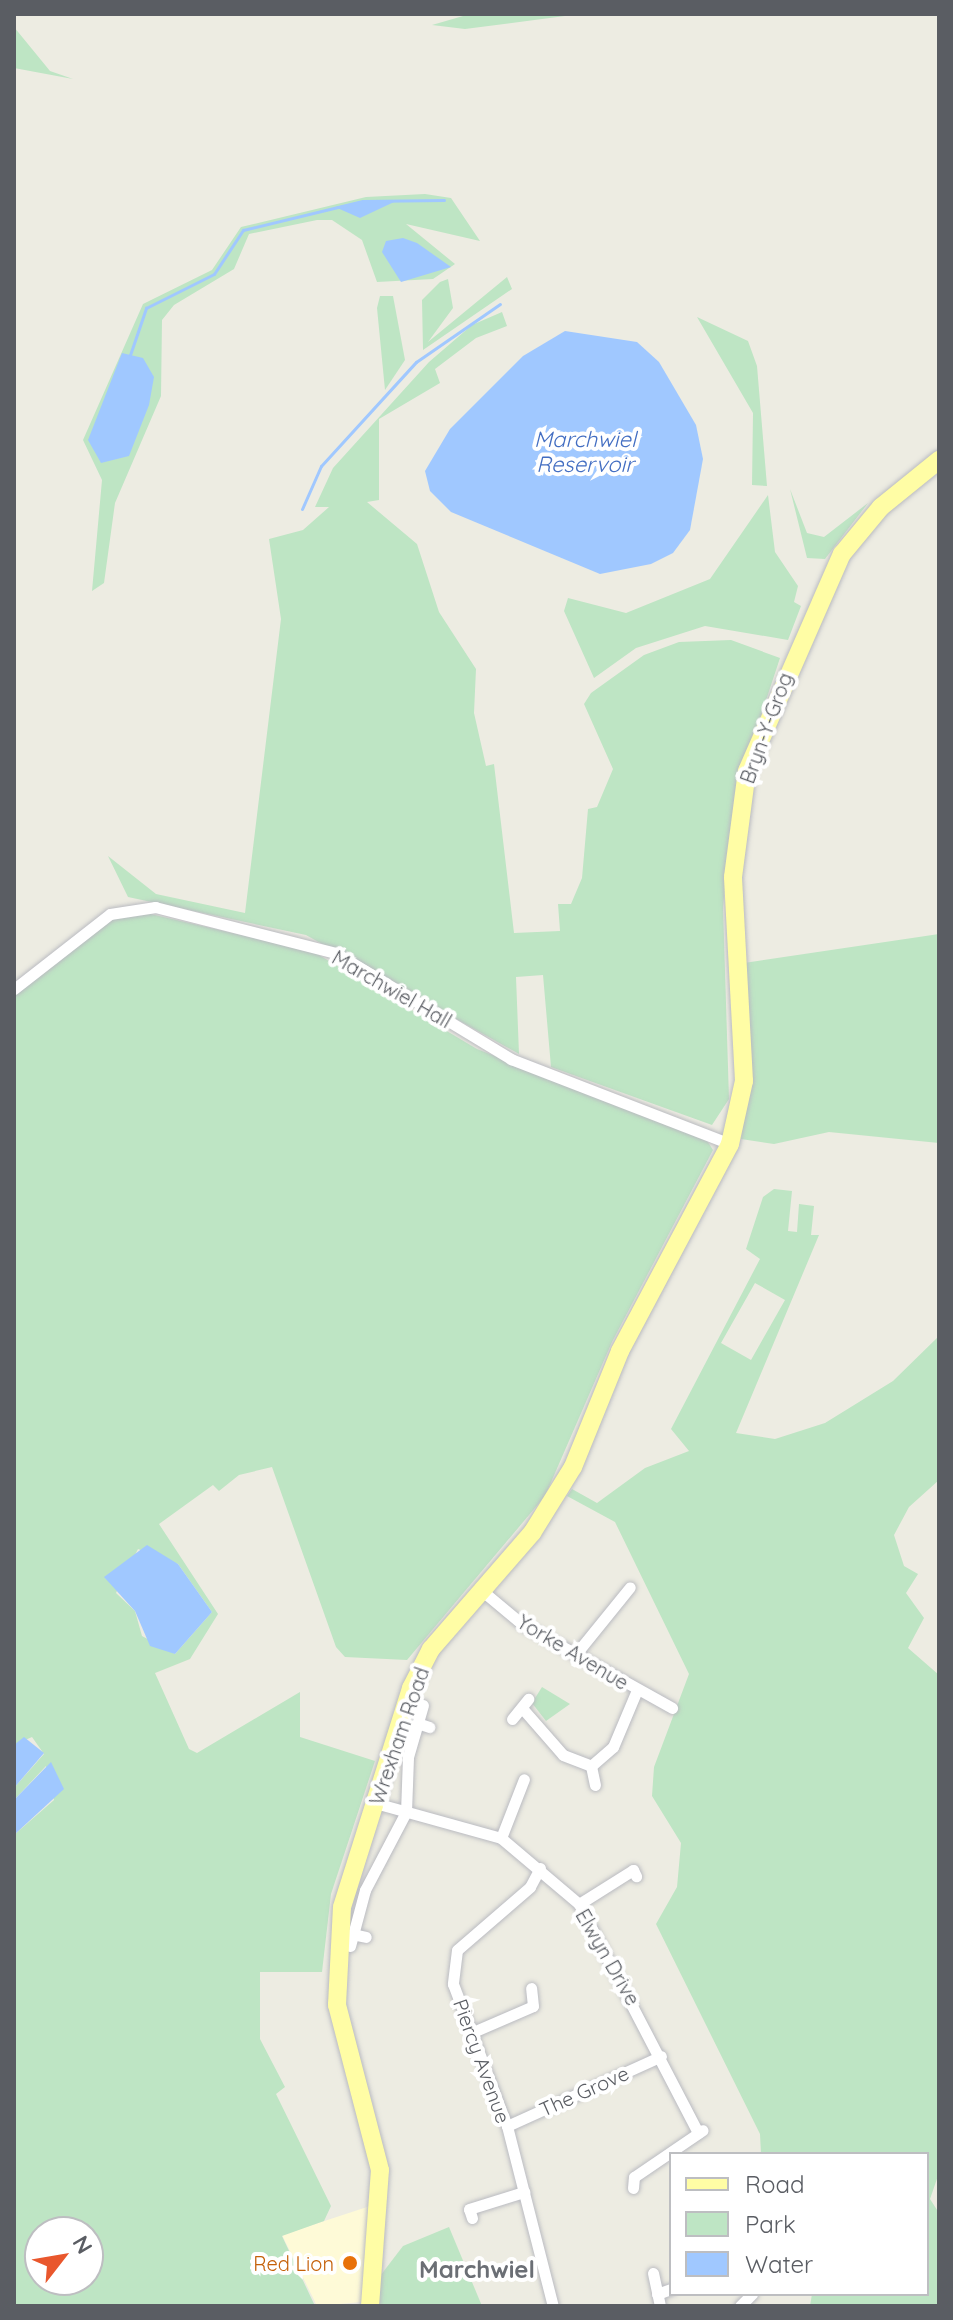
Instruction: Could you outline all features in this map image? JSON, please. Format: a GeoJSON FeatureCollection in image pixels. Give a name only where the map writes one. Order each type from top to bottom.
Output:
{"type":"FeatureCollection","features":[{"type":"Feature","properties":{"kind":"main road","name":"Bryn-Y-Grog"},"geometry":{"type":"LineString","coordinates":[[730,1144],[744,1081],[733,877],[747,771],[842,554],[881,507],[939,460]]}},
{"type":"Feature","properties":{"kind":"main road","name":"Wrexham Road"},"geometry":{"type":"LineString","coordinates":[[370,2306],[380,2170],[345,2048],[334,1957],[342,1907],[417,1677],[480,1589],[532,1533],[573,1467],[620,1351],[730,1144]]}},
{"type":"Feature","properties":{"kind":"street","name":"Marchwiel Hall"},"geometry":{"type":"LineString","coordinates":[[14,989],[110,914],[155,907],[336,953],[511,1059],[730,1144]]}},
{"type":"Feature","properties":{"kind":"street"},"geometry":{"type":"LineString","coordinates":[[575,1655],[616,1612],[630,1587]]}},
{"type":"Feature","properties":{"kind":"street","name":"Yorke Avenue"},"geometry":{"type":"LineString","coordinates":[[480,1589],[575,1655],[672,1708]]}},
{"type":"Feature","properties":{"kind":"street"},"geometry":{"type":"LineString","coordinates":[[591,1766],[613,1747],[637,1690]]}},
{"type":"Feature","properties":{"kind":"street"},"geometry":{"type":"LineString","coordinates":[[512,1719],[525,1703],[563,1755],[591,1766]]}},
{"type":"Feature","properties":{"kind":"street"},"geometry":{"type":"LineString","coordinates":[[366,1937],[351,1940],[365,1890],[406,1812],[423,1725],[423,1705]]}},
{"type":"Feature","properties":{"kind":"street"},"geometry":{"type":"LineString","coordinates":[[591,1766],[595,1785]]}},
{"type":"Feature","properties":{"kind":"street"},"geometry":{"type":"LineString","coordinates":[[501,1838],[525,1788]]}},
{"type":"Feature","properties":{"kind":"street","name":"Elwyn Drive"},"geometry":{"type":"LineString","coordinates":[[375,1803],[501,1838],[579,1904],[701,2131],[670,2152]]}},
{"type":"Feature","properties":{"kind":"street","name":"Piercy Avenue"},"geometry":{"type":"LineString","coordinates":[[540,1868],[530,1887],[457,1950],[453,1984],[507,2126],[553,2306]]}},
{"type":"Feature","properties":{"kind":"street"},"geometry":{"type":"LineString","coordinates":[[579,1904],[632,1870]]}},
{"type":"Feature","properties":{"kind":"street"},"geometry":{"type":"LineString","coordinates":[[473,2032],[535,2011],[531,1988]]}},
{"type":"Feature","properties":{"kind":"street","name":"The Grove"},"geometry":{"type":"LineString","coordinates":[[507,2126],[661,2056]]}},
{"type":"Feature","properties":{"kind":"street","name":"Elwyn Drive"},"geometry":{"type":"LineString","coordinates":[[632,2178],[669,2153]]}},
{"type":"Feature","properties":{"kind":"street"},"geometry":{"type":"LineString","coordinates":[[472,2218],[469,2209],[524,2192]]}},
{"type":"Feature","properties":{"kind":"street"},"geometry":{"type":"LineString","coordinates":[[653,2273],[658,2300]]}},
{"type":"Feature","properties":{"kind":"shaded area"},"geometry":{"type":"Polygon","coordinates":[[[370,2206],[362,2302],[317,2306],[282,2235],[370,2206]]]}},
{"type":"Feature","properties":{"kind":"green space"},"geometry":{"type":"Polygon","coordinates":[[[470,14],[580,14],[465,29],[432,25],[470,14]]]}},
{"type":"Feature","properties":{"kind":"green space"},"geometry":{"type":"Polygon","coordinates":[[[14,27],[50,71],[73,79],[14,68],[14,27]]]}},
{"type":"Feature","properties":{"kind":"green space"},"geometry":{"type":"Polygon","coordinates":[[[425,194],[451,198],[480,241],[406,224],[455,264],[433,279],[377,282],[362,240],[332,220],[317,220],[249,234],[234,269],[174,305],[162,320],[161,396],[115,503],[104,583],[92,591],[102,480],[83,440],[143,304],[212,270],[241,227],[366,197],[425,194]]]}},
{"type":"Feature","properties":{"kind":"green space"},"geometry":{"type":"Polygon","coordinates":[[[507,277],[512,289],[423,350],[422,300],[440,282],[448,279],[453,308],[428,342],[507,277]]]}},
{"type":"Feature","properties":{"kind":"green space"},"geometry":{"type":"Polygon","coordinates":[[[380,296],[393,296],[405,360],[385,390],[377,308],[380,296]]]}},
{"type":"Feature","properties":{"kind":"green space"},"geometry":{"type":"Polygon","coordinates":[[[502,312],[507,326],[476,338],[435,369],[440,383],[379,419],[379,500],[367,502],[417,544],[439,612],[476,669],[474,713],[486,766],[494,764],[514,933],[560,931],[558,904],[571,904],[582,878],[588,809],[597,807],[613,769],[584,704],[591,693],[644,655],[679,642],[731,640],[780,658],[735,794],[723,907],[729,1099],[712,1125],[551,1067],[543,975],[516,977],[519,1054],[306,935],[128,897],[108,856],[156,894],[245,913],[281,619],[269,539],[303,530],[329,507],[315,507],[333,468],[429,362],[472,325],[502,312]]]}},
{"type":"Feature","properties":{"kind":"green space"},"geometry":{"type":"Polygon","coordinates":[[[697,317],[748,341],[757,366],[767,486],[752,485],[753,413],[697,317]]]}},
{"type":"Feature","properties":{"kind":"green space"},"geometry":{"type":"Polygon","coordinates":[[[790,489],[807,533],[824,537],[868,503],[825,559],[807,558],[790,489]]]}},
{"type":"Feature","properties":{"kind":"green space"},"geometry":{"type":"Polygon","coordinates":[[[768,495],[775,552],[798,586],[794,602],[801,606],[788,640],[705,626],[636,648],[594,678],[564,611],[568,598],[626,613],[710,579],[768,495]]]}},
{"type":"Feature","properties":{"kind":"green space"},"geometry":{"type":"Polygon","coordinates":[[[142,912],[314,952],[477,1049],[706,1139],[713,1150],[612,1342],[545,1496],[407,1660],[345,1657],[336,1647],[272,1467],[239,1475],[219,1491],[213,1485],[159,1524],[218,1614],[190,1659],[155,1673],[189,1749],[197,1753],[300,1692],[300,1737],[375,1761],[331,1894],[322,1972],[260,1972],[260,2039],[285,2087],[276,2094],[331,2206],[324,2221],[282,2236],[315,2306],[14,2306],[14,1835],[54,1800],[46,1766],[14,1800],[14,1788],[44,1754],[32,1737],[14,1745],[14,995],[113,919],[142,912]],[[138,1549],[116,1593],[135,1611],[142,1636],[175,1654],[212,1612],[178,1564],[138,1549]]]}},
{"type":"Feature","properties":{"kind":"green space"},"geometry":{"type":"Polygon","coordinates":[[[939,934],[939,1143],[829,1132],[774,1144],[741,1139],[752,1061],[744,963],[939,934]]]}},
{"type":"Feature","properties":{"kind":"green space"},"geometry":{"type":"Polygon","coordinates":[[[774,1189],[792,1191],[788,1231],[797,1232],[799,1204],[814,1206],[811,1235],[819,1235],[736,1433],[775,1439],[825,1423],[893,1381],[939,1336],[939,1480],[909,1507],[894,1535],[904,1566],[918,1574],[906,1593],[924,1618],[908,1648],[939,1675],[939,2173],[930,2199],[939,2213],[939,2306],[810,2306],[812,2296],[929,2296],[929,2152],[761,2152],[760,2134],[656,1924],[677,1887],[681,1843],[652,1796],[654,1767],[689,1674],[615,1522],[567,1496],[572,1489],[597,1503],[645,1468],[689,1451],[671,1429],[760,1259],[746,1249],[763,1197],[774,1189]],[[755,1283],[721,1343],[751,1360],[785,1300],[755,1283]]]}},
{"type":"Feature","properties":{"kind":"green space"},"geometry":{"type":"Polygon","coordinates":[[[542,1687],[570,1704],[546,1721],[532,1703],[542,1687]]]}},
{"type":"Feature","properties":{"kind":"green space"},"geometry":{"type":"Polygon","coordinates":[[[449,2227],[482,2306],[373,2306],[377,2280],[403,2246],[449,2227]]]}},
{"type":"Feature","properties":{"kind":"water"},"geometry":{"type":"Polygon","coordinates":[[[363,201],[394,202],[360,218],[335,207],[363,201]]]}},
{"type":"Feature","properties":{"kind":"water"},"geometry":{"type":"Polygon","coordinates":[[[403,238],[417,243],[451,267],[401,282],[382,252],[386,241],[403,238]]]}},
{"type":"Feature","properties":{"kind":"water","name":"Marchwiel Reservoir"},"geometry":{"type":"Polygon","coordinates":[[[565,331],[637,342],[659,362],[696,425],[703,459],[690,530],[673,553],[651,564],[600,574],[451,512],[430,491],[425,471],[450,429],[523,356],[565,331]]]}},
{"type":"Feature","properties":{"kind":"water"},"geometry":{"type":"Polygon","coordinates":[[[122,353],[143,358],[154,377],[149,405],[129,456],[101,463],[88,440],[122,353]]]}},
{"type":"Feature","properties":{"kind":"water"},"geometry":{"type":"Polygon","coordinates":[[[147,1545],[178,1564],[212,1612],[175,1654],[150,1646],[135,1611],[104,1577],[147,1545]]]}},
{"type":"Feature","properties":{"kind":"water"},"geometry":{"type":"Polygon","coordinates":[[[24,1737],[44,1753],[14,1788],[14,1745],[24,1737]]]}},
{"type":"Feature","properties":{"kind":"water"},"geometry":{"type":"Polygon","coordinates":[[[51,1762],[64,1789],[14,1835],[14,1800],[51,1762]]]}},
{"type":"Feature","properties":{"kind":"waterway"},"geometry":{"type":"LineString","coordinates":[[130,355],[146,308],[214,274],[243,230],[363,201],[444,200]]}},
{"type":"Feature","properties":{"kind":"waterway"},"geometry":{"type":"LineString","coordinates":[[302,509],[321,466],[416,362],[500,304]]}},
{"type":"Feature","properties":{"kind":"place","name":"Red Lion"},"geometry":{"type":"Point","coordinates":[350,2263]}},
{"type":"Feature","properties":{"kind":"district","name":"Marchwiel"},"geometry":{"type":"Point","coordinates":[477,2270]}}]}
